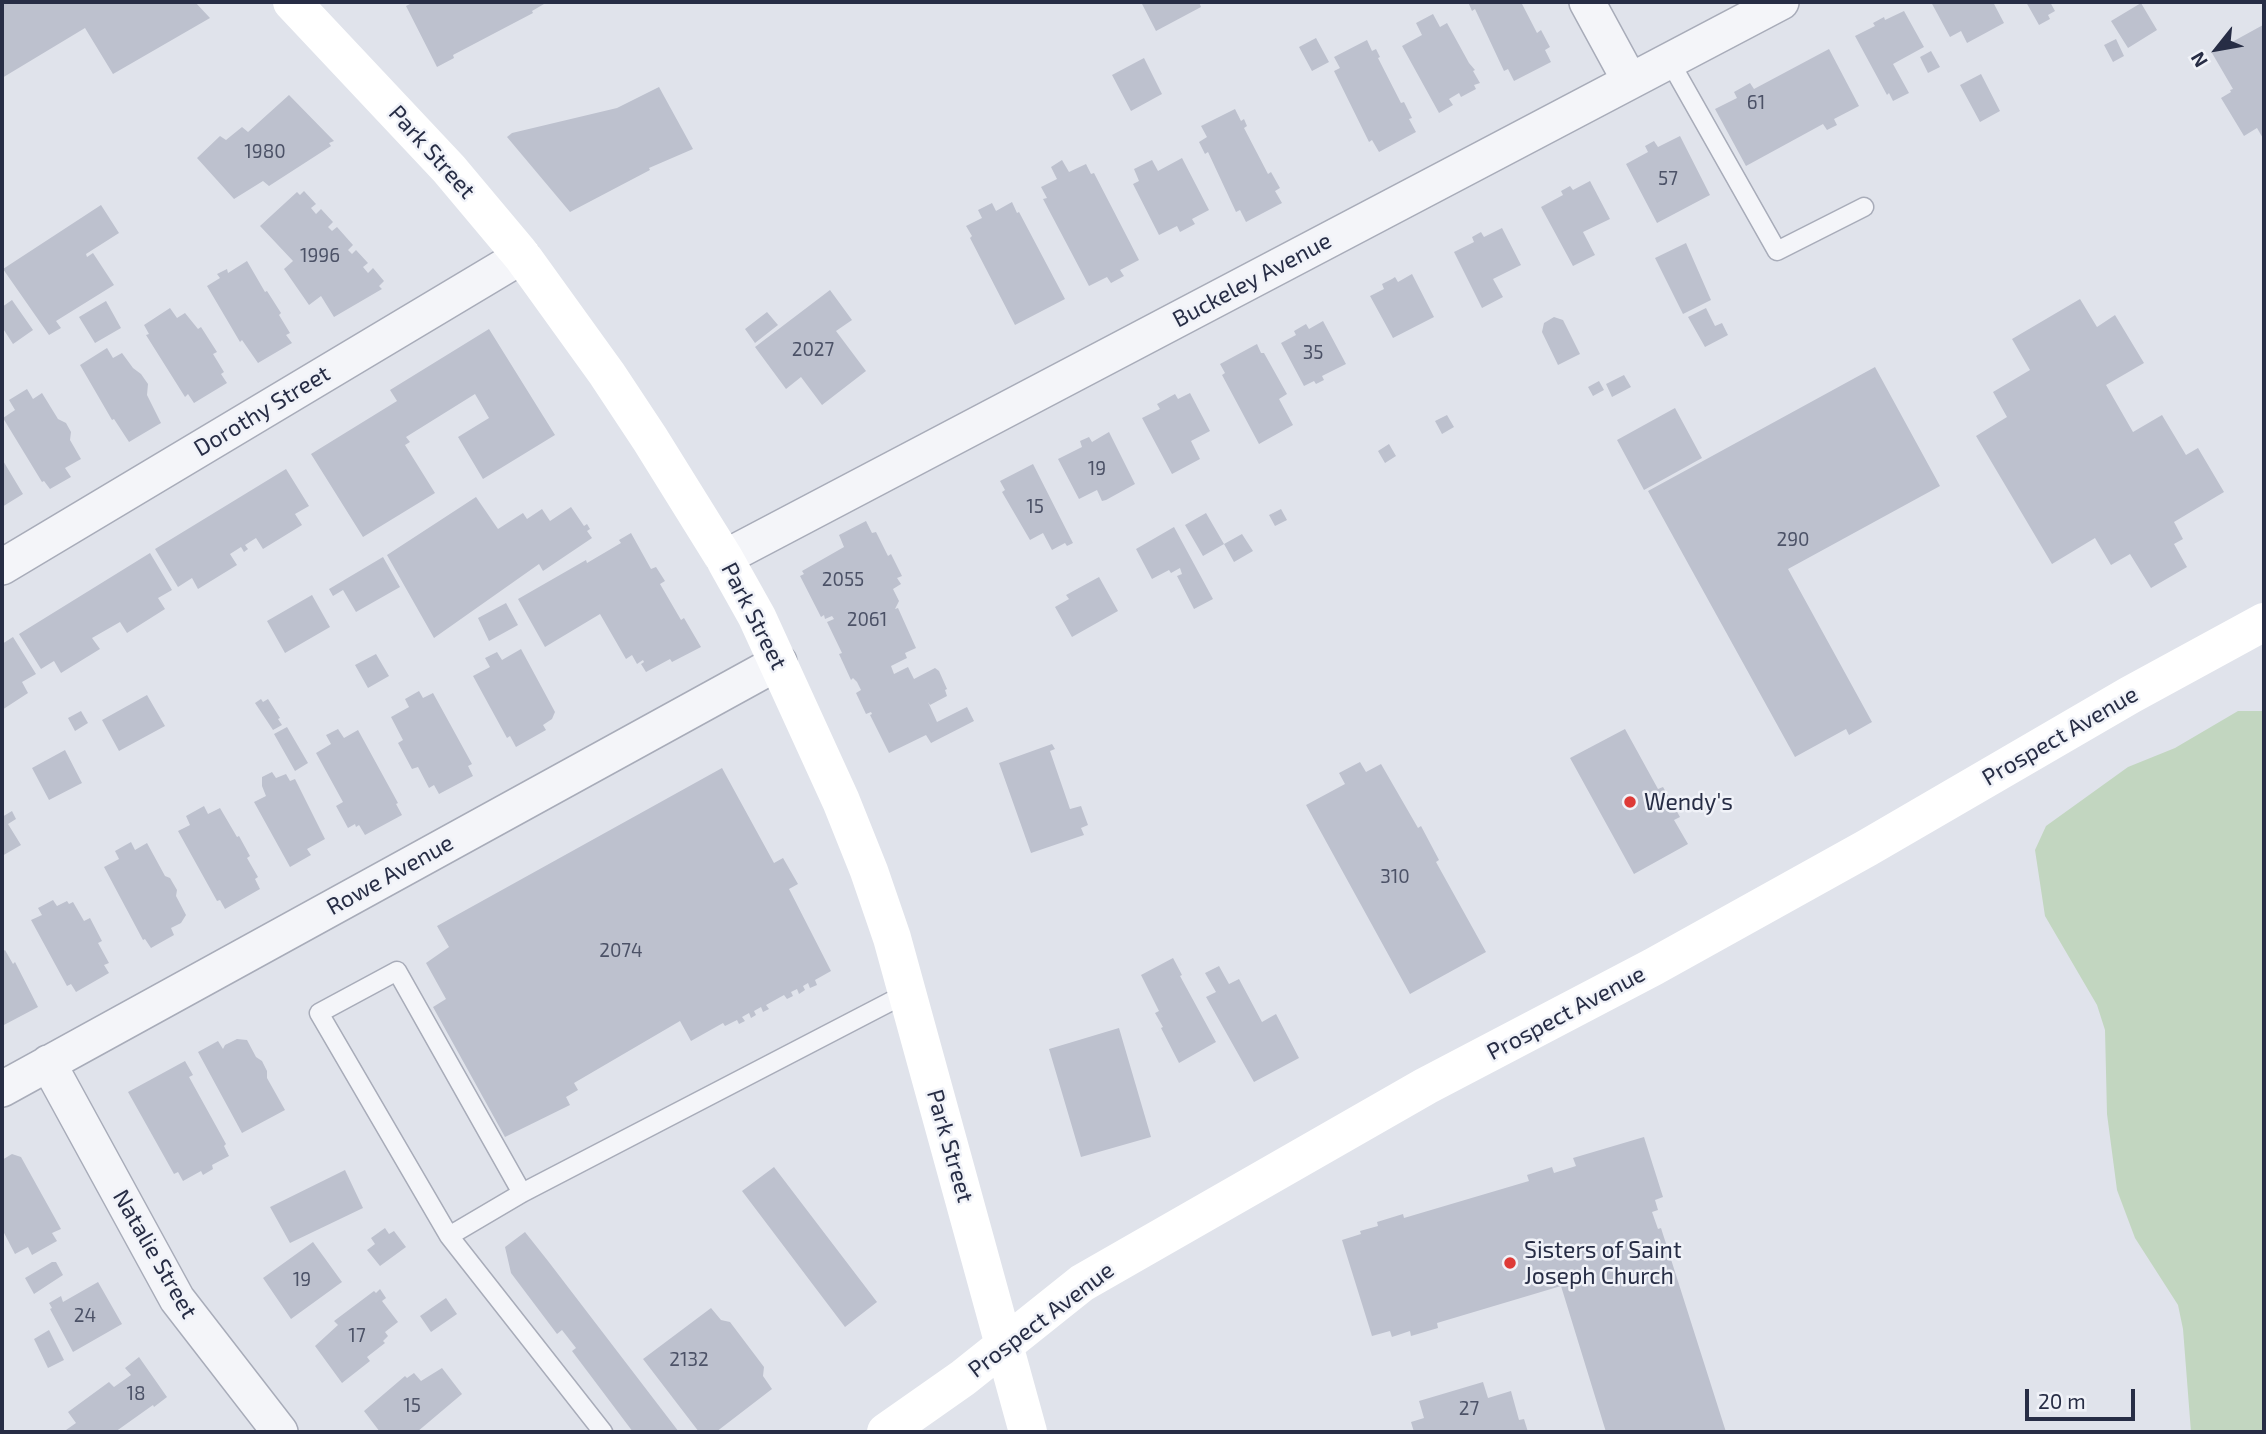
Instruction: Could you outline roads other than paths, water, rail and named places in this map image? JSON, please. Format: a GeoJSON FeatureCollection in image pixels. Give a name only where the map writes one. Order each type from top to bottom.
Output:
{"type":"FeatureCollection","features":[{"type":"Feature","properties":{"kind":"main road","name":"Park Street"},"geometry":{"type":"LineString","coordinates":[[292,2],[449,169],[522,256],[614,385],[679,483],[724,558],[779,662],[869,871],[907,993],[1028,1432]]}},
{"type":"Feature","properties":{"kind":"main road","name":"Prospect Avenue"},"geometry":{"type":"LineString","coordinates":[[886,1432],[963,1378],[1082,1283],[1426,1086],[1653,967],[1867,848],[2130,695],[2264,622]]}},
{"type":"Feature","properties":{"kind":"street"},"geometry":{"type":"LineString","coordinates":[[1587,2],[1630,81]]}},
{"type":"Feature","properties":{"kind":"street","name":"Buckeley Avenue"},"geometry":{"type":"LineString","coordinates":[[724,558],[1781,2]]}},
{"type":"Feature","properties":{"kind":"street","name":"Dorothy Street"},"geometry":{"type":"LineString","coordinates":[[2,567],[522,256]]}},
{"type":"Feature","properties":{"kind":"street","name":"Rowe Avenue"},"geometry":{"type":"LineString","coordinates":[[2,1089],[779,662]]}},
{"type":"Feature","properties":{"kind":"street","name":"Natalie Street"},"geometry":{"type":"LineString","coordinates":[[48,1063],[177,1299],[279,1432]]}},
{"type":"Feature","properties":{"kind":"lane"},"geometry":{"type":"LineString","coordinates":[[1669,60],[1777,251],[1864,207]]}},
{"type":"Feature","properties":{"kind":"lane"},"geometry":{"type":"LineString","coordinates":[[522,1193],[397,971],[319,1013],[449,1236],[603,1432]]}},
{"type":"Feature","properties":{"kind":"lane"},"geometry":{"type":"LineString","coordinates":[[449,1236],[522,1193],[907,993]]}},
{"type":"Feature","properties":{"kind":"place","name":"Wendy's"},"geometry":{"type":"Point","coordinates":[1630,802]}},
{"type":"Feature","properties":{"kind":"place","name":"Sisters of Saint Joseph Church"},"geometry":{"type":"Point","coordinates":[1510,1263]}}]}
